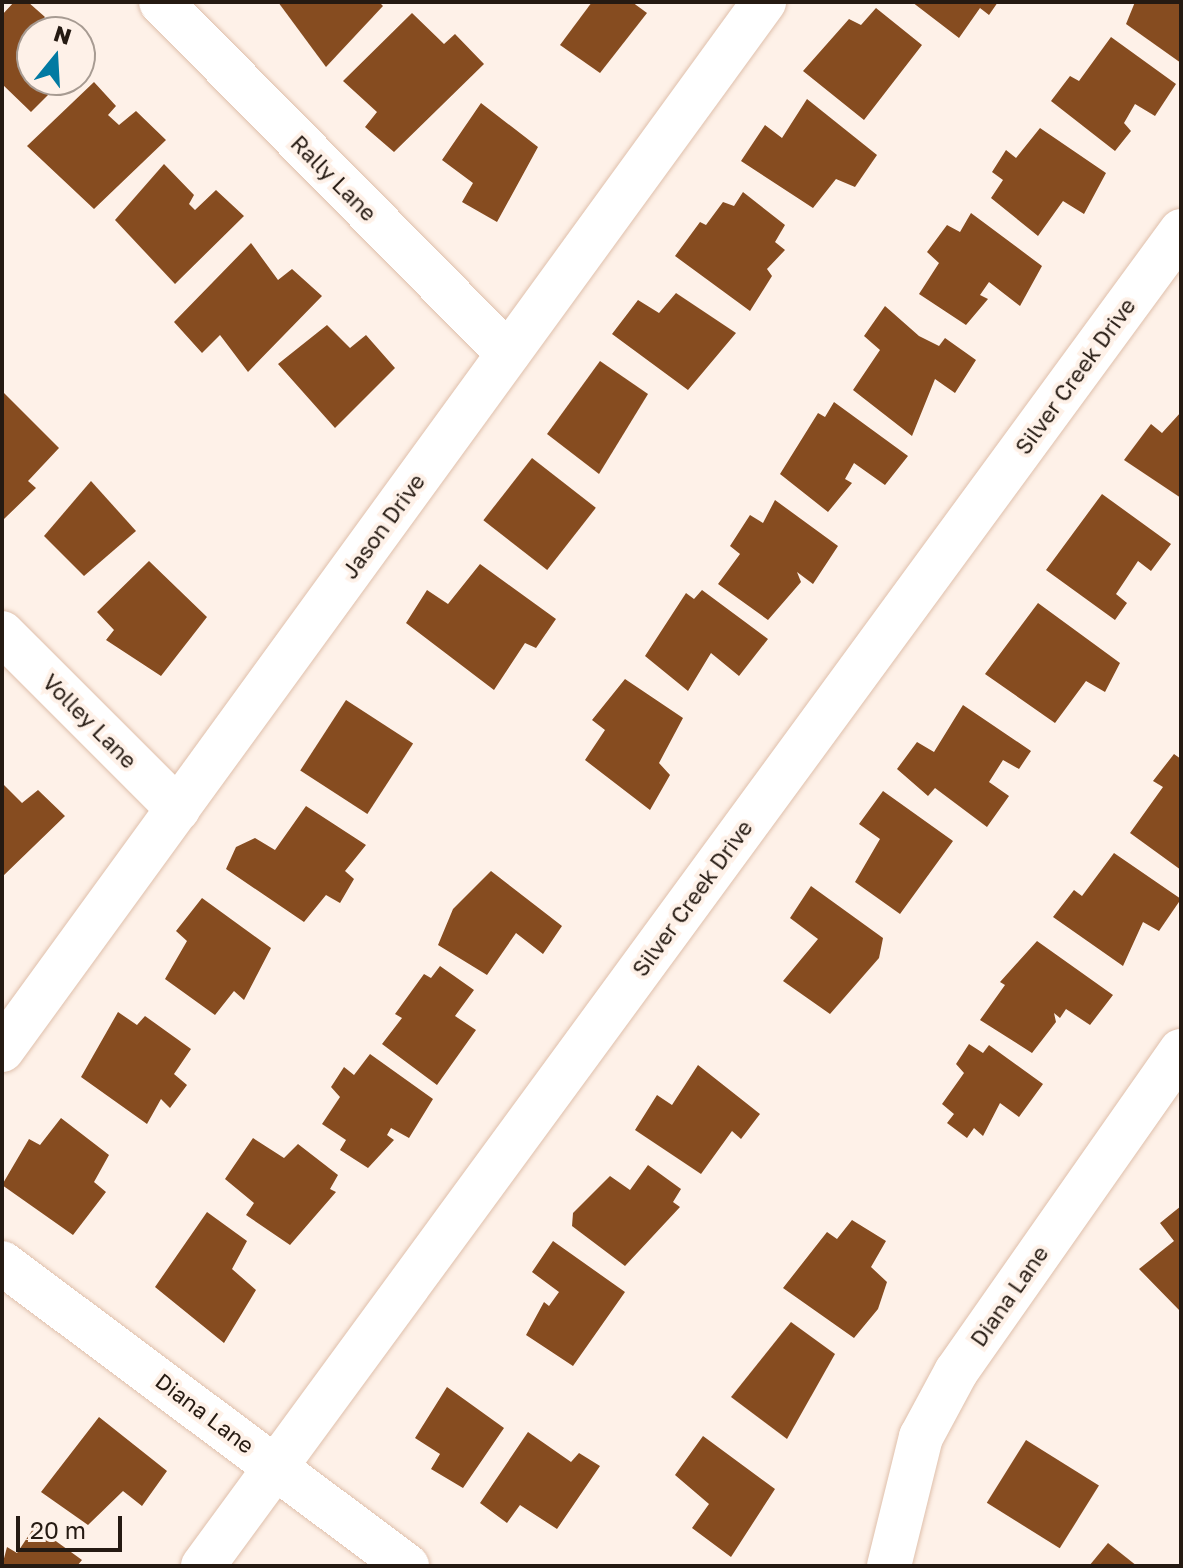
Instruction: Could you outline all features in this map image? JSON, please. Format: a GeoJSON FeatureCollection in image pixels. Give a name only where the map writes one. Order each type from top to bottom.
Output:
{"type":"FeatureCollection","features":[{"type":"Feature","properties":{"kind":"street","name":"Jason Drive"},"geometry":{"type":"LineString","coordinates":[[2,1050],[764,2]]}},
{"type":"Feature","properties":{"kind":"street","name":"Rally Lane"},"geometry":{"type":"LineString","coordinates":[[172,6],[508,354]]}},
{"type":"Feature","properties":{"kind":"street","name":"Silver Creek Drive"},"geometry":{"type":"LineString","coordinates":[[203,1566],[1181,231]]}},
{"type":"Feature","properties":{"kind":"street","name":"Volley Lane"},"geometry":{"type":"LineString","coordinates":[[2,633],[178,809]]}},
{"type":"Feature","properties":{"kind":"street","name":"Diana Lane"},"geometry":{"type":"LineString","coordinates":[[889,1566],[921,1437],[956,1372],[1181,1051]]}},
{"type":"Feature","properties":{"kind":"street","name":"Diana Lane"},"geometry":{"type":"LineString","coordinates":[[2,1263],[407,1566]]}},
{"type":"Feature","properties":{"kind":"building"},"geometry":{"type":"Polygon","coordinates":[[[14,2],[28,2],[44,16],[16,16],[16,96],[47,96],[31,112],[2,84],[2,15],[14,2]]]}},
{"type":"Feature","properties":{"kind":"building"},"geometry":{"type":"Polygon","coordinates":[[[278,2],[379,2],[383,6],[326,67],[278,2]]]}},
{"type":"Feature","properties":{"kind":"building"},"geometry":{"type":"Polygon","coordinates":[[[592,2],[632,2],[647,13],[600,73],[560,45],[592,2]]]}},
{"type":"Feature","properties":{"kind":"building"},"geometry":{"type":"Polygon","coordinates":[[[912,2],[998,2],[989,15],[980,8],[959,38],[912,2]]]}},
{"type":"Feature","properties":{"kind":"building"},"geometry":{"type":"Polygon","coordinates":[[[1135,2],[1181,2],[1181,63],[1126,24],[1135,2]]]}},
{"type":"Feature","properties":{"kind":"building"},"geometry":{"type":"Polygon","coordinates":[[[876,8],[922,45],[864,120],[803,71],[849,19],[861,25],[876,8]]]}},
{"type":"Feature","properties":{"kind":"building"},"geometry":{"type":"Polygon","coordinates":[[[412,13],[444,44],[455,34],[484,64],[394,152],[365,127],[377,112],[343,81],[412,13]]]}},
{"type":"Feature","properties":{"kind":"building"},"geometry":{"type":"Polygon","coordinates":[[[1111,37],[1176,84],[1155,116],[1135,104],[1124,123],[1131,131],[1115,151],[1051,101],[1070,76],[1079,81],[1111,37]]]}},
{"type":"Feature","properties":{"kind":"building"},"geometry":{"type":"Polygon","coordinates":[[[96,84],[116,106],[108,115],[119,125],[136,111],[166,140],[94,209],[27,146],[79,96],[96,96],[96,84]]]}},
{"type":"Feature","properties":{"kind":"building"},"geometry":{"type":"Polygon","coordinates":[[[807,99],[877,155],[855,187],[836,179],[813,208],[741,161],[765,125],[782,138],[807,99]]]}},
{"type":"Feature","properties":{"kind":"building"},"geometry":{"type":"Polygon","coordinates":[[[481,103],[538,147],[497,222],[462,202],[473,183],[442,160],[481,103]]]}},
{"type":"Feature","properties":{"kind":"building"},"geometry":{"type":"Polygon","coordinates":[[[1040,128],[1106,173],[1084,214],[1063,201],[1038,236],[991,198],[1003,180],[992,172],[1006,150],[1016,158],[1040,128]]]}},
{"type":"Feature","properties":{"kind":"building"},"geometry":{"type":"Polygon","coordinates":[[[164,164],[194,195],[189,204],[195,210],[216,190],[244,216],[175,284],[115,220],[164,164]]]}},
{"type":"Feature","properties":{"kind":"building"},"geometry":{"type":"Polygon","coordinates":[[[743,192],[785,225],[775,242],[785,250],[767,269],[772,276],[750,311],[675,256],[700,222],[706,225],[723,202],[734,206],[743,192]]]}},
{"type":"Feature","properties":{"kind":"building"},"geometry":{"type":"Polygon","coordinates":[[[971,213],[1042,266],[1020,306],[989,282],[980,295],[988,299],[966,325],[919,294],[939,263],[927,252],[947,225],[960,232],[971,213]]]}},
{"type":"Feature","properties":{"kind":"building"},"geometry":{"type":"Polygon","coordinates":[[[251,243],[278,280],[292,269],[322,296],[248,372],[220,335],[202,353],[174,322],[251,243]]]}},
{"type":"Feature","properties":{"kind":"building"},"geometry":{"type":"Polygon","coordinates":[[[676,293],[736,333],[688,390],[612,334],[638,300],[659,313],[676,293]]]}},
{"type":"Feature","properties":{"kind":"building"},"geometry":{"type":"Polygon","coordinates":[[[885,306],[919,336],[939,346],[945,338],[976,360],[955,393],[935,379],[912,436],[853,390],[880,350],[864,336],[885,306]]]}},
{"type":"Feature","properties":{"kind":"building"},"geometry":{"type":"Polygon","coordinates":[[[327,325],[350,348],[366,335],[395,368],[335,428],[278,364],[327,325]]]}},
{"type":"Feature","properties":{"kind":"building"},"geometry":{"type":"Polygon","coordinates":[[[600,361],[648,394],[599,474],[547,434],[600,361]]]}},
{"type":"Feature","properties":{"kind":"building"},"geometry":{"type":"Polygon","coordinates":[[[2,391],[59,448],[28,481],[36,488],[4,519],[2,391]]]}},
{"type":"Feature","properties":{"kind":"building"},"geometry":{"type":"Polygon","coordinates":[[[834,402],[908,456],[885,485],[854,463],[845,479],[852,483],[828,512],[780,474],[818,413],[825,417],[834,402]]]}},
{"type":"Feature","properties":{"kind":"building"},"geometry":{"type":"Polygon","coordinates":[[[1181,412],[1181,498],[1124,460],[1151,424],[1162,433],[1181,412]]]}},
{"type":"Feature","properties":{"kind":"building"},"geometry":{"type":"Polygon","coordinates":[[[532,458],[596,508],[547,570],[483,520],[532,458]]]}},
{"type":"Feature","properties":{"kind":"building"},"geometry":{"type":"Polygon","coordinates":[[[91,481],[136,531],[84,576],[44,536],[91,481]]]}},
{"type":"Feature","properties":{"kind":"building"},"geometry":{"type":"Polygon","coordinates":[[[1102,494],[1171,544],[1151,571],[1138,561],[1116,594],[1127,603],[1115,620],[1046,570],[1102,494]]]}},
{"type":"Feature","properties":{"kind":"building"},"geometry":{"type":"Polygon","coordinates":[[[775,500],[838,546],[813,584],[797,572],[801,582],[768,620],[718,584],[740,554],[730,546],[750,515],[763,523],[775,500]]]}},
{"type":"Feature","properties":{"kind":"building"},"geometry":{"type":"Polygon","coordinates":[[[149,561],[207,617],[161,676],[106,640],[114,630],[97,612],[149,561]]]}},
{"type":"Feature","properties":{"kind":"building"},"geometry":{"type":"Polygon","coordinates":[[[480,564],[556,619],[536,648],[525,643],[494,690],[406,623],[427,590],[448,604],[480,564]]]}},
{"type":"Feature","properties":{"kind":"building"},"geometry":{"type":"Polygon","coordinates":[[[702,590],[768,639],[739,676],[711,653],[688,691],[645,656],[686,593],[694,599],[702,590]]]}},
{"type":"Feature","properties":{"kind":"building"},"geometry":{"type":"Polygon","coordinates":[[[1038,603],[1120,663],[1105,692],[1086,681],[1055,723],[985,674],[1038,603]]]}},
{"type":"Feature","properties":{"kind":"building"},"geometry":{"type":"Polygon","coordinates":[[[625,679],[683,718],[659,763],[670,775],[650,810],[585,760],[605,730],[592,720],[625,679]]]}},
{"type":"Feature","properties":{"kind":"building"},"geometry":{"type":"Polygon","coordinates":[[[346,700],[413,744],[367,814],[300,770],[346,700]]]}},
{"type":"Feature","properties":{"kind":"building"},"geometry":{"type":"Polygon","coordinates":[[[963,705],[1031,751],[1019,769],[1003,760],[989,782],[1009,796],[987,827],[935,788],[928,796],[897,769],[917,742],[934,752],[963,705]]]}},
{"type":"Feature","properties":{"kind":"building"},"geometry":{"type":"Polygon","coordinates":[[[1174,754],[1181,759],[1181,870],[1130,833],[1163,787],[1153,781],[1174,754]]]}},
{"type":"Feature","properties":{"kind":"building"},"geometry":{"type":"Polygon","coordinates":[[[2,783],[22,803],[38,790],[65,816],[2,877],[2,783]]]}},
{"type":"Feature","properties":{"kind":"building"},"geometry":{"type":"Polygon","coordinates":[[[883,791],[953,841],[900,914],[855,882],[880,839],[859,824],[883,791]]]}},
{"type":"Feature","properties":{"kind":"building"},"geometry":{"type":"Polygon","coordinates":[[[306,806],[366,845],[345,871],[354,879],[340,903],[326,895],[304,922],[226,869],[236,847],[255,838],[275,850],[306,806]]]}},
{"type":"Feature","properties":{"kind":"building"},"geometry":{"type":"Polygon","coordinates":[[[1114,853],[1181,899],[1159,931],[1143,922],[1123,966],[1053,917],[1074,890],[1082,896],[1114,853]]]}},
{"type":"Feature","properties":{"kind":"building"},"geometry":{"type":"Polygon","coordinates":[[[491,871],[562,926],[543,954],[516,933],[487,975],[438,945],[453,909],[491,871]]]}},
{"type":"Feature","properties":{"kind":"building"},"geometry":{"type":"Polygon","coordinates":[[[811,886],[883,938],[879,958],[830,1014],[783,981],[818,939],[790,918],[811,886]]]}},
{"type":"Feature","properties":{"kind":"building"},"geometry":{"type":"Polygon","coordinates":[[[202,898],[271,948],[244,1000],[234,991],[215,1015],[165,979],[187,941],[176,931],[202,898]]]}},
{"type":"Feature","properties":{"kind":"building"},"geometry":{"type":"Polygon","coordinates":[[[1037,941],[1113,995],[1090,1025],[1066,1009],[1060,1018],[1054,1013],[1056,1022],[1032,1053],[980,1020],[1005,985],[1000,982],[1037,941]]]}},
{"type":"Feature","properties":{"kind":"building"},"geometry":{"type":"Polygon","coordinates":[[[440,966],[474,990],[455,1016],[476,1030],[437,1085],[382,1044],[402,1018],[395,1014],[424,974],[431,978],[440,966]]]}},
{"type":"Feature","properties":{"kind":"building"},"geometry":{"type":"Polygon","coordinates":[[[118,1012],[137,1025],[145,1016],[191,1049],[174,1074],[187,1085],[170,1108],[161,1099],[147,1124],[81,1077],[118,1012]]]}},
{"type":"Feature","properties":{"kind":"building"},"geometry":{"type":"Polygon","coordinates":[[[969,1044],[983,1053],[989,1045],[1043,1084],[1019,1117],[1000,1103],[983,1136],[974,1128],[967,1138],[947,1123],[954,1114],[942,1104],[964,1073],[956,1064],[969,1044]]]}},
{"type":"Feature","properties":{"kind":"building"},"geometry":{"type":"Polygon","coordinates":[[[370,1054],[433,1099],[409,1138],[391,1128],[387,1135],[394,1140],[368,1168],[340,1150],[346,1140],[322,1124],[340,1097],[331,1087],[344,1067],[354,1075],[370,1054]]]}},
{"type":"Feature","properties":{"kind":"building"},"geometry":{"type":"Polygon","coordinates":[[[698,1065],[760,1114],[741,1139],[732,1131],[701,1174],[635,1130],[657,1095],[672,1105],[698,1065]]]}},
{"type":"Feature","properties":{"kind":"building"},"geometry":{"type":"Polygon","coordinates":[[[61,1118],[109,1155],[94,1182],[106,1192],[73,1235],[2,1185],[29,1139],[40,1145],[61,1118]]]}},
{"type":"Feature","properties":{"kind":"building"},"geometry":{"type":"Polygon","coordinates":[[[253,1138],[284,1158],[298,1144],[338,1175],[330,1189],[336,1192],[290,1245],[246,1215],[254,1203],[225,1179],[253,1138]]]}},
{"type":"Feature","properties":{"kind":"building"},"geometry":{"type":"Polygon","coordinates":[[[648,1165],[681,1189],[673,1202],[680,1207],[625,1266],[572,1226],[573,1213],[610,1176],[630,1190],[648,1165]]]}},
{"type":"Feature","properties":{"kind":"building"},"geometry":{"type":"Polygon","coordinates":[[[1181,1206],[1181,1312],[1139,1269],[1174,1241],[1160,1223],[1181,1206]]]}},
{"type":"Feature","properties":{"kind":"building"},"geometry":{"type":"Polygon","coordinates":[[[207,1212],[247,1241],[232,1269],[256,1290],[224,1343],[155,1287],[207,1212]]]}},
{"type":"Feature","properties":{"kind":"building"},"geometry":{"type":"Polygon","coordinates":[[[852,1220],[886,1241],[871,1267],[887,1282],[878,1309],[854,1338],[783,1288],[827,1232],[837,1239],[852,1220]]]}},
{"type":"Feature","properties":{"kind":"building"},"geometry":{"type":"Polygon","coordinates":[[[553,1241],[625,1292],[573,1366],[526,1335],[544,1302],[549,1306],[559,1292],[532,1272],[553,1241]]]}},
{"type":"Feature","properties":{"kind":"building"},"geometry":{"type":"Polygon","coordinates":[[[791,1322],[835,1354],[787,1439],[731,1397],[791,1322]]]}},
{"type":"Feature","properties":{"kind":"building"},"geometry":{"type":"Polygon","coordinates":[[[447,1387],[504,1428],[463,1488],[431,1469],[440,1454],[415,1438],[447,1387]]]}},
{"type":"Feature","properties":{"kind":"building"},"geometry":{"type":"Polygon","coordinates":[[[99,1417],[167,1471],[142,1506],[123,1491],[88,1525],[41,1492],[99,1417]]]}},
{"type":"Feature","properties":{"kind":"building"},"geometry":{"type":"Polygon","coordinates":[[[528,1432],[571,1462],[579,1453],[600,1466],[557,1529],[520,1505],[507,1523],[480,1503],[528,1432]]]}},
{"type":"Feature","properties":{"kind":"building"},"geometry":{"type":"Polygon","coordinates":[[[703,1436],[775,1489],[731,1557],[692,1528],[709,1504],[675,1475],[703,1436]]]}},
{"type":"Feature","properties":{"kind":"building"},"geometry":{"type":"Polygon","coordinates":[[[1026,1440],[1099,1486],[1060,1548],[987,1503],[1026,1440]]]}},
{"type":"Feature","properties":{"kind":"building"},"geometry":{"type":"Polygon","coordinates":[[[35,1526],[82,1560],[77,1566],[2,1566],[7,1547],[17,1553],[35,1526]]]}},
{"type":"Feature","properties":{"kind":"building"},"geometry":{"type":"Polygon","coordinates":[[[1108,1543],[1137,1566],[1089,1566],[1108,1543]]]}}]}
